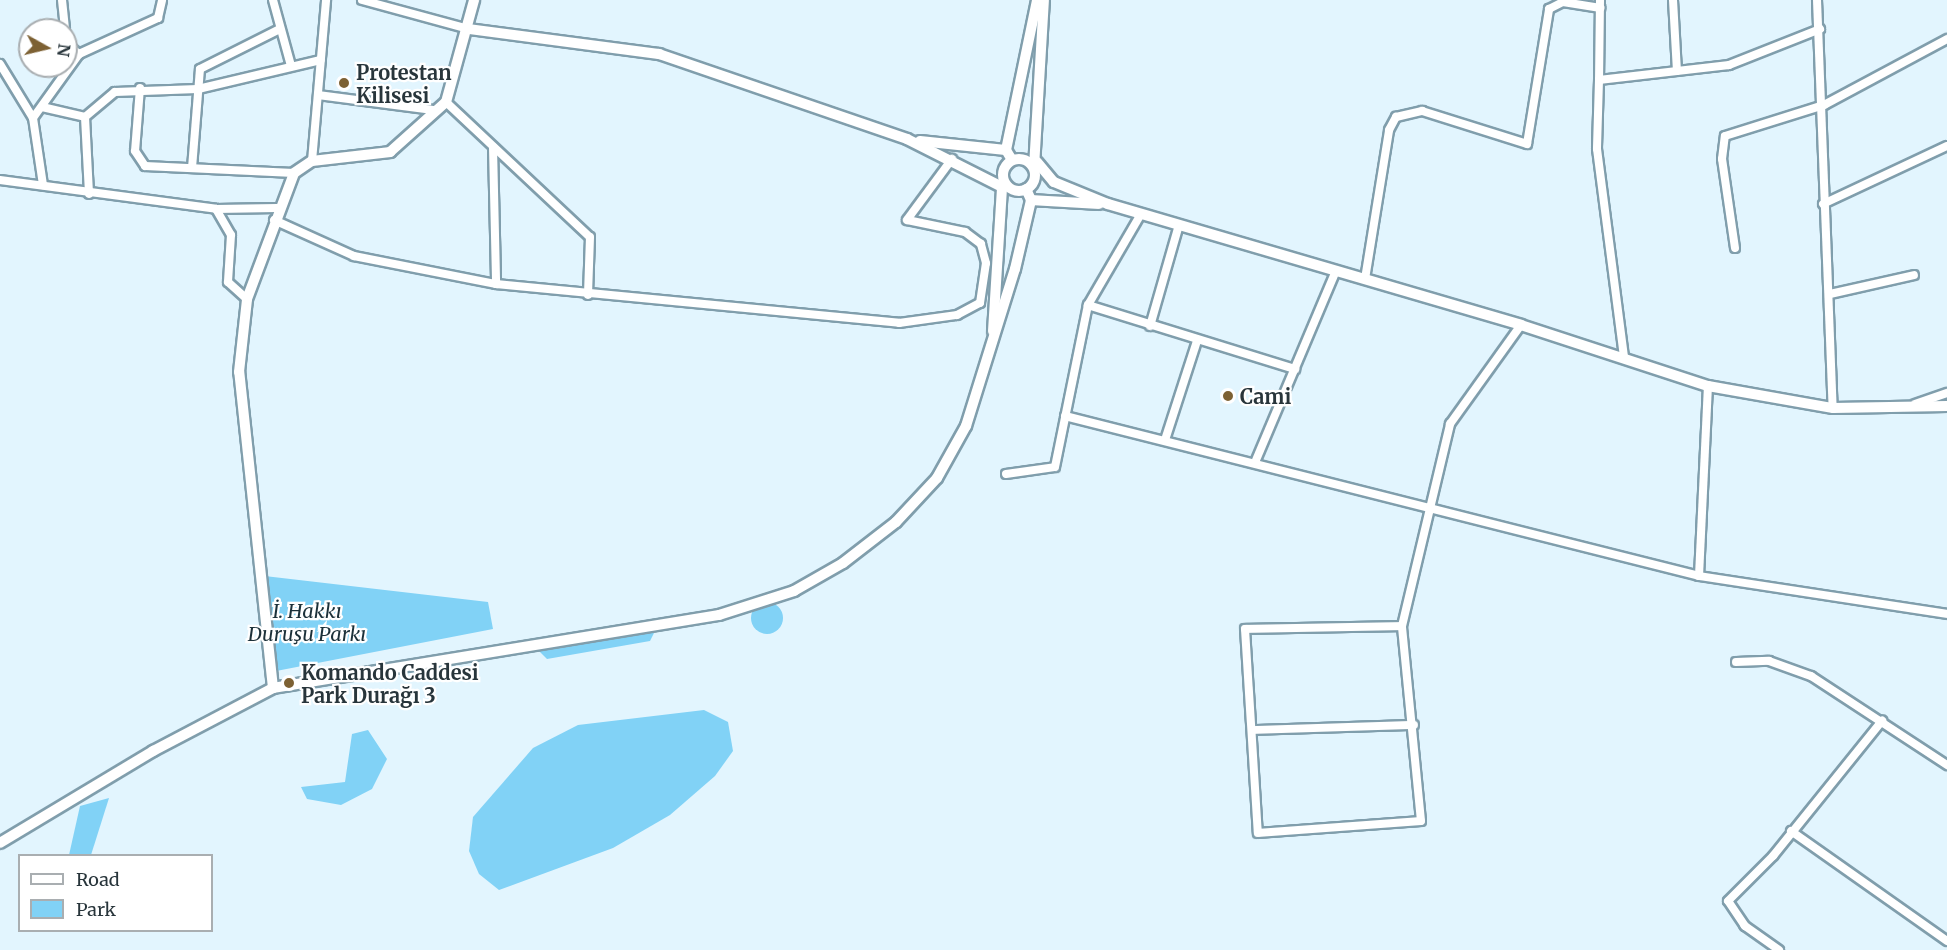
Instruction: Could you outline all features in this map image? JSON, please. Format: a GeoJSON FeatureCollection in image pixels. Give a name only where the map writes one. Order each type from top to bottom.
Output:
{"type":"FeatureCollection","features":[{"type":"Feature","properties":{"kind":"street"},"geometry":{"type":"LineString","coordinates":[[62,0],[64,18]]}},
{"type":"Feature","properties":{"kind":"street"},"geometry":{"type":"LineString","coordinates":[[33,118],[79,54],[158,18],[162,0]]}},
{"type":"Feature","properties":{"kind":"street"},"geometry":{"type":"LineString","coordinates":[[273,0],[291,66]]}},
{"type":"Feature","properties":{"kind":"street"},"geometry":{"type":"LineString","coordinates":[[312,161],[326,0]]}},
{"type":"Feature","properties":{"kind":"street"},"geometry":{"type":"LineString","coordinates":[[362,0],[469,29],[659,54],[908,140],[953,159],[1004,186],[1028,194],[1108,204]]}},
{"type":"Feature","properties":{"kind":"street"},"geometry":{"type":"LineString","coordinates":[[273,688],[239,372],[247,299],[277,208],[294,173],[312,161],[390,152],[433,110],[446,102],[469,29],[474,0]]}},
{"type":"Feature","properties":{"kind":"street"},"geometry":{"type":"LineString","coordinates":[[1012,160],[1006,150],[1037,0]]}},
{"type":"Feature","properties":{"kind":"street"},"geometry":{"type":"LineString","coordinates":[[0,843],[153,751],[273,688],[718,615],[794,591],[880,535],[937,478],[966,426],[988,370],[1028,194],[1033,182],[1044,0]]}},
{"type":"Feature","properties":{"kind":"street"},"geometry":{"type":"LineString","coordinates":[[1673,0],[1677,71]]}},
{"type":"Feature","properties":{"kind":"street"},"geometry":{"type":"LineString","coordinates":[[1817,0],[1824,105],[1822,204],[1830,294],[1833,408]]}},
{"type":"Feature","properties":{"kind":"street"},"geometry":{"type":"LineString","coordinates":[[1365,279],[1389,130],[1396,117],[1422,111],[1527,144],[1549,9],[1563,2],[1600,4],[1597,149],[1624,357]]}},
{"type":"Feature","properties":{"kind":"street"},"geometry":{"type":"LineString","coordinates":[[192,168],[200,69],[280,29]]}},
{"type":"Feature","properties":{"kind":"street"},"geometry":{"type":"LineString","coordinates":[[1599,80],[1729,65],[1820,29]]}},
{"type":"Feature","properties":{"kind":"street"},"geometry":{"type":"LineString","coordinates":[[1735,248],[1722,159],[1725,136],[1824,105],[1947,39]]}},
{"type":"Feature","properties":{"kind":"street"},"geometry":{"type":"LineString","coordinates":[[85,117],[115,92],[140,88],[198,89],[321,60]]}},
{"type":"Feature","properties":{"kind":"street"},"geometry":{"type":"LineString","coordinates":[[0,64],[33,118],[43,185]]}},
{"type":"Feature","properties":{"kind":"street"},"geometry":{"type":"LineString","coordinates":[[140,88],[135,151],[145,166],[294,173]]}},
{"type":"Feature","properties":{"kind":"street"},"geometry":{"type":"LineString","coordinates":[[318,94],[433,110]]}},
{"type":"Feature","properties":{"kind":"street"},"geometry":{"type":"LineString","coordinates":[[446,102],[590,237],[588,295]]}},
{"type":"Feature","properties":{"kind":"street"},"geometry":{"type":"LineString","coordinates":[[42,107],[85,117]]}},
{"type":"Feature","properties":{"kind":"street"},"geometry":{"type":"LineString","coordinates":[[85,117],[89,194]]}},
{"type":"Feature","properties":{"kind":"street"},"geometry":{"type":"LineString","coordinates":[[908,140],[1006,150]]}},
{"type":"Feature","properties":{"kind":"street"},"geometry":{"type":"LineString","coordinates":[[1822,204],[1947,146]]}},
{"type":"Feature","properties":{"kind":"street"},"geometry":{"type":"LineString","coordinates":[[493,147],[496,284]]}},
{"type":"Feature","properties":{"kind":"street"},"geometry":{"type":"LineString","coordinates":[[273,220],[354,256],[496,284],[588,295],[899,323],[957,315],[980,303],[986,263],[981,244],[965,232],[907,220],[953,159]]}},
{"type":"Feature","properties":{"kind":"street"},"geometry":{"type":"LineString","coordinates":[[1012,160],[1026,161],[1035,165],[1054,182],[1108,204],[1521,325],[1708,386],[1833,408],[1947,406]]}},
{"type":"Feature","properties":{"kind":"street"},"geometry":{"type":"LineString","coordinates":[[988,370],[1001,265],[1003,172],[1012,160]]}},
{"type":"Feature","properties":{"kind":"street"},"geometry":{"type":"LineString","coordinates":[[0,180],[89,194],[216,209],[277,208]]}},
{"type":"Feature","properties":{"kind":"street"},"geometry":{"type":"LineString","coordinates":[[216,209],[231,235],[228,282],[247,299]]}},
{"type":"Feature","properties":{"kind":"street"},"geometry":{"type":"LineString","coordinates":[[1006,474],[1055,467],[1088,305],[1141,214]]}},
{"type":"Feature","properties":{"kind":"street"},"geometry":{"type":"LineString","coordinates":[[1150,326],[1179,225]]}},
{"type":"Feature","properties":{"kind":"street"},"geometry":{"type":"LineString","coordinates":[[1256,460],[1336,271]]}},
{"type":"Feature","properties":{"kind":"street"},"geometry":{"type":"LineString","coordinates":[[1830,294],[1914,275]]}},
{"type":"Feature","properties":{"kind":"street"},"geometry":{"type":"LineString","coordinates":[[1088,305],[1197,341],[1295,369]]}},
{"type":"Feature","properties":{"kind":"street"},"geometry":{"type":"LineString","coordinates":[[1402,626],[1245,629],[1258,833],[1421,821],[1414,725],[1402,626],[1428,505],[1450,424],[1521,325]]}},
{"type":"Feature","properties":{"kind":"street"},"geometry":{"type":"LineString","coordinates":[[1165,440],[1197,341]]}},
{"type":"Feature","properties":{"kind":"street"},"geometry":{"type":"LineString","coordinates":[[1699,576],[1708,386]]}},
{"type":"Feature","properties":{"kind":"street"},"geometry":{"type":"LineString","coordinates":[[1908,407],[1947,393]]}},
{"type":"Feature","properties":{"kind":"street"},"geometry":{"type":"LineString","coordinates":[[1065,416],[1256,460],[1699,576],[1947,614]]}},
{"type":"Feature","properties":{"kind":"street"},"geometry":{"type":"LineString","coordinates":[[1736,662],[1769,661],[1811,676],[1947,765]]}},
{"type":"Feature","properties":{"kind":"street"},"geometry":{"type":"LineString","coordinates":[[1779,950],[1745,926],[1728,901],[1791,831],[1882,721]]}},
{"type":"Feature","properties":{"kind":"street"},"geometry":{"type":"LineString","coordinates":[[1253,730],[1414,725]]}},
{"type":"Feature","properties":{"kind":"street"},"geometry":{"type":"LineString","coordinates":[[1791,831],[1947,941]]}},
{"type":"Feature","properties":{"kind":"green space","name":"İ. Hakkı Duruşu Parkı"},"geometry":{"type":"Polygon","coordinates":[[[256,575],[488,602],[493,629],[271,672],[256,575]]]}},
{"type":"Feature","properties":{"kind":"green space"},"geometry":{"type":"Polygon","coordinates":[[[767,602],[778,607],[783,618],[778,629],[767,634],[756,629],[751,618],[756,607],[767,602]]]}},
{"type":"Feature","properties":{"kind":"green space"},"geometry":{"type":"Polygon","coordinates":[[[656,629],[650,641],[547,659],[539,651],[656,629]]]}},
{"type":"Feature","properties":{"kind":"green space"},"geometry":{"type":"Polygon","coordinates":[[[704,710],[728,722],[733,751],[715,776],[670,815],[613,848],[499,890],[479,874],[469,851],[473,817],[533,748],[578,725],[704,710]]]}},
{"type":"Feature","properties":{"kind":"green space"},"geometry":{"type":"Polygon","coordinates":[[[368,730],[387,759],[372,789],[341,805],[307,799],[301,787],[345,782],[352,734],[368,730]]]}},
{"type":"Feature","properties":{"kind":"green space"},"geometry":{"type":"Polygon","coordinates":[[[109,798],[91,854],[69,854],[80,806],[109,798]]]}},
{"type":"Feature","properties":{"kind":"place","name":"Protestan Kilisesi"},"geometry":{"type":"Point","coordinates":[344,83]}},
{"type":"Feature","properties":{"kind":"place","name":"Cami"},"geometry":{"type":"Point","coordinates":[1228,396]}},
{"type":"Feature","properties":{"kind":"place","name":"Komando Caddesi Park Durağı 3"},"geometry":{"type":"Point","coordinates":[289,683]}}]}
